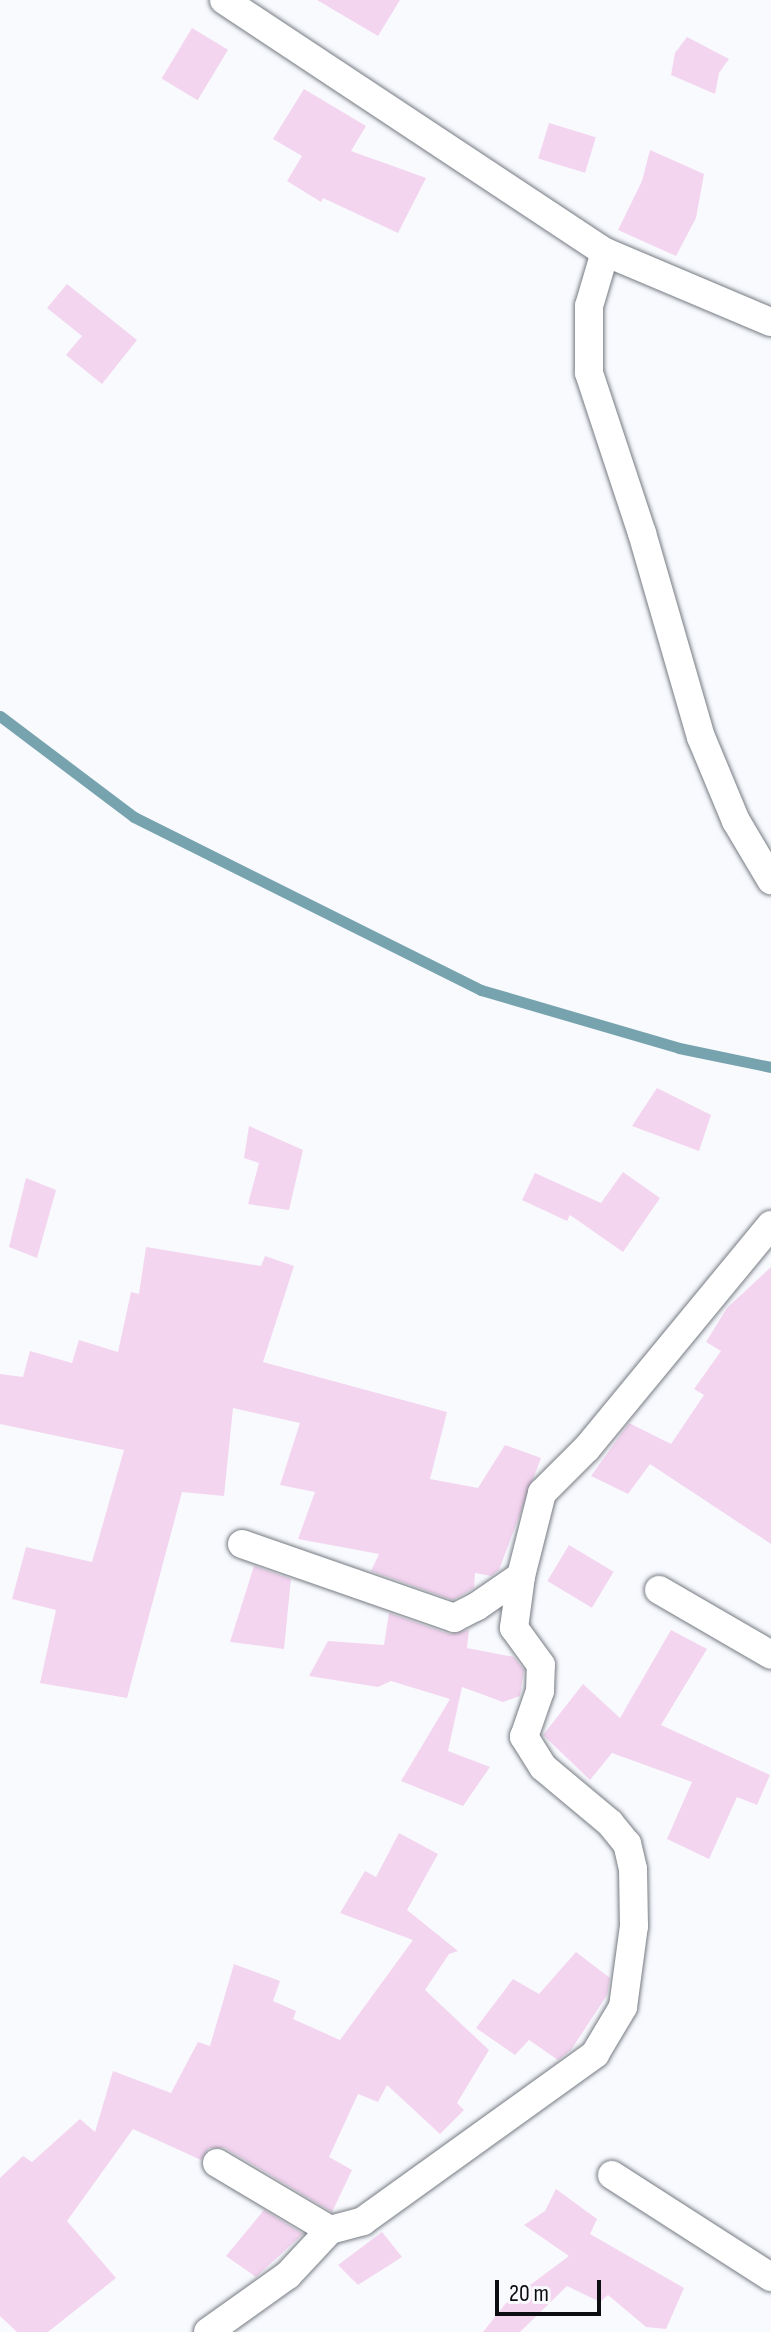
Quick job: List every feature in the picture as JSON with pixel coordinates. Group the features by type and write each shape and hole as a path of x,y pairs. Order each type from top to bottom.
{"street":[{"path":"224,0 605,252 771,322"},
{"path":"605,252 589,306 589,373 642,533 701,737 736,821 771,880"},
{"path":"208,2332 288,2275 330,2230 363,2221 595,2054 623,2007 634,1926 630,1856 610,1823 543,1767 524,1737 540,1691 541,1665 514,1628 521,1576 542,1493 587,1448 771,1225"},
{"path":"242,1544 454,1618 521,1576"},
{"path":"659,1590 771,1655"},
{"path":"217,2163 330,2230"},
{"path":"612,2175 771,2277"}],"building":[{"path":"317,0 400,0 378,36"},
{"path":"192,28 228,50 198,100 162,79"},
{"path":"687,37 729,59 719,73 715,94 671,75 675,53"},
{"path":"304,89 366,126 351,151 426,178 398,233 323,198 321,202 287,181 302,156 273,139"},
{"path":"549,123 596,137 585,173 538,158"},
{"path":"650,150 704,174 696,218 676,256 618,230 642,181"},
{"path":"67,284 137,340 102,384 66,355 82,336 47,308"},
{"path":"657,1088 711,1115 699,1151 632,1126"},
{"path":"249,1126 303,1150 289,1210 248,1204 259,1163 244,1158"},
{"path":"623,1172 660,1198 623,1252 570,1215 567,1221 522,1200 535,1173 601,1203"},
{"path":"26,1178 56,1190 37,1258 9,1247"},
{"path":"146,1247 261,1266 265,1256 294,1266 263,1362 447,1412 430,1479 478,1488 505,1445 541,1458 499,1570 491,1576 475,1573 474,1588 453,1600 371,1571 379,1554 298,1539 315,1492 280,1485 300,1423 233,1408 224,1496 182,1492 127,1698 40,1683 56,1610 12,1599 26,1547 92,1562 124,1450 0,1424 0,1374 23,1377 30,1351 72,1363 79,1340 118,1352 131,1292 139,1294"},
{"path":"771,1267 771,1544 650,1464 628,1494 591,1476 629,1423 671,1444 704,1395 694,1389 721,1351 706,1342 727,1308"},
{"path":"569,1545 614,1572 592,1608 547,1581"},
{"path":"254,1566 291,1579 284,1649 230,1642"},
{"path":"389,1613 449,1634 469,1630 467,1648 514,1657 524,1670 520,1696 503,1702 462,1687 448,1751 490,1767 463,1806 401,1781 450,1699 391,1681 378,1687 309,1676 328,1641 384,1645"},
{"path":"671,1630 707,1649 661,1725 770,1775 757,1805 737,1797 709,1859 667,1839 692,1782 612,1753 590,1780 543,1735 583,1684 620,1718"},
{"path":"399,1833 438,1854 407,1910 458,1951 449,1954 425,1990 489,2050 457,2103 464,2110 440,2134 387,2085 378,2102 358,2094 329,2157 352,2170 332,2212 225,2148 209,2148 201,2160 133,2129 67,2221 116,2278 48,2332 17,2332 0,2316 0,2178 23,2156 32,2162 80,2119 95,2132 113,2071 171,2093 198,2042 210,2046 234,1964 280,1981 273,2001 296,2011 293,2019 340,2040 413,1940 340,1913 365,1871 376,1877"},
{"path":"576,1952 610,1978 607,1995 571,2050 558,2060 529,2040 515,2055 476,2028 513,1979 539,1994"},
{"path":"556,2189 597,2219 590,2234 684,2288 666,2329 646,2327 608,2295 600,2302 567,2286 520,2332 483,2332 506,2303 569,2256 524,2225 545,2211"},
{"path":"264,2210 303,2234 256,2277 226,2256"},
{"path":"382,2232 402,2257 358,2285 338,2265"}],"waterway":[{"path":"0,716 134,817 481,990 679,1048 771,1067"}]}
